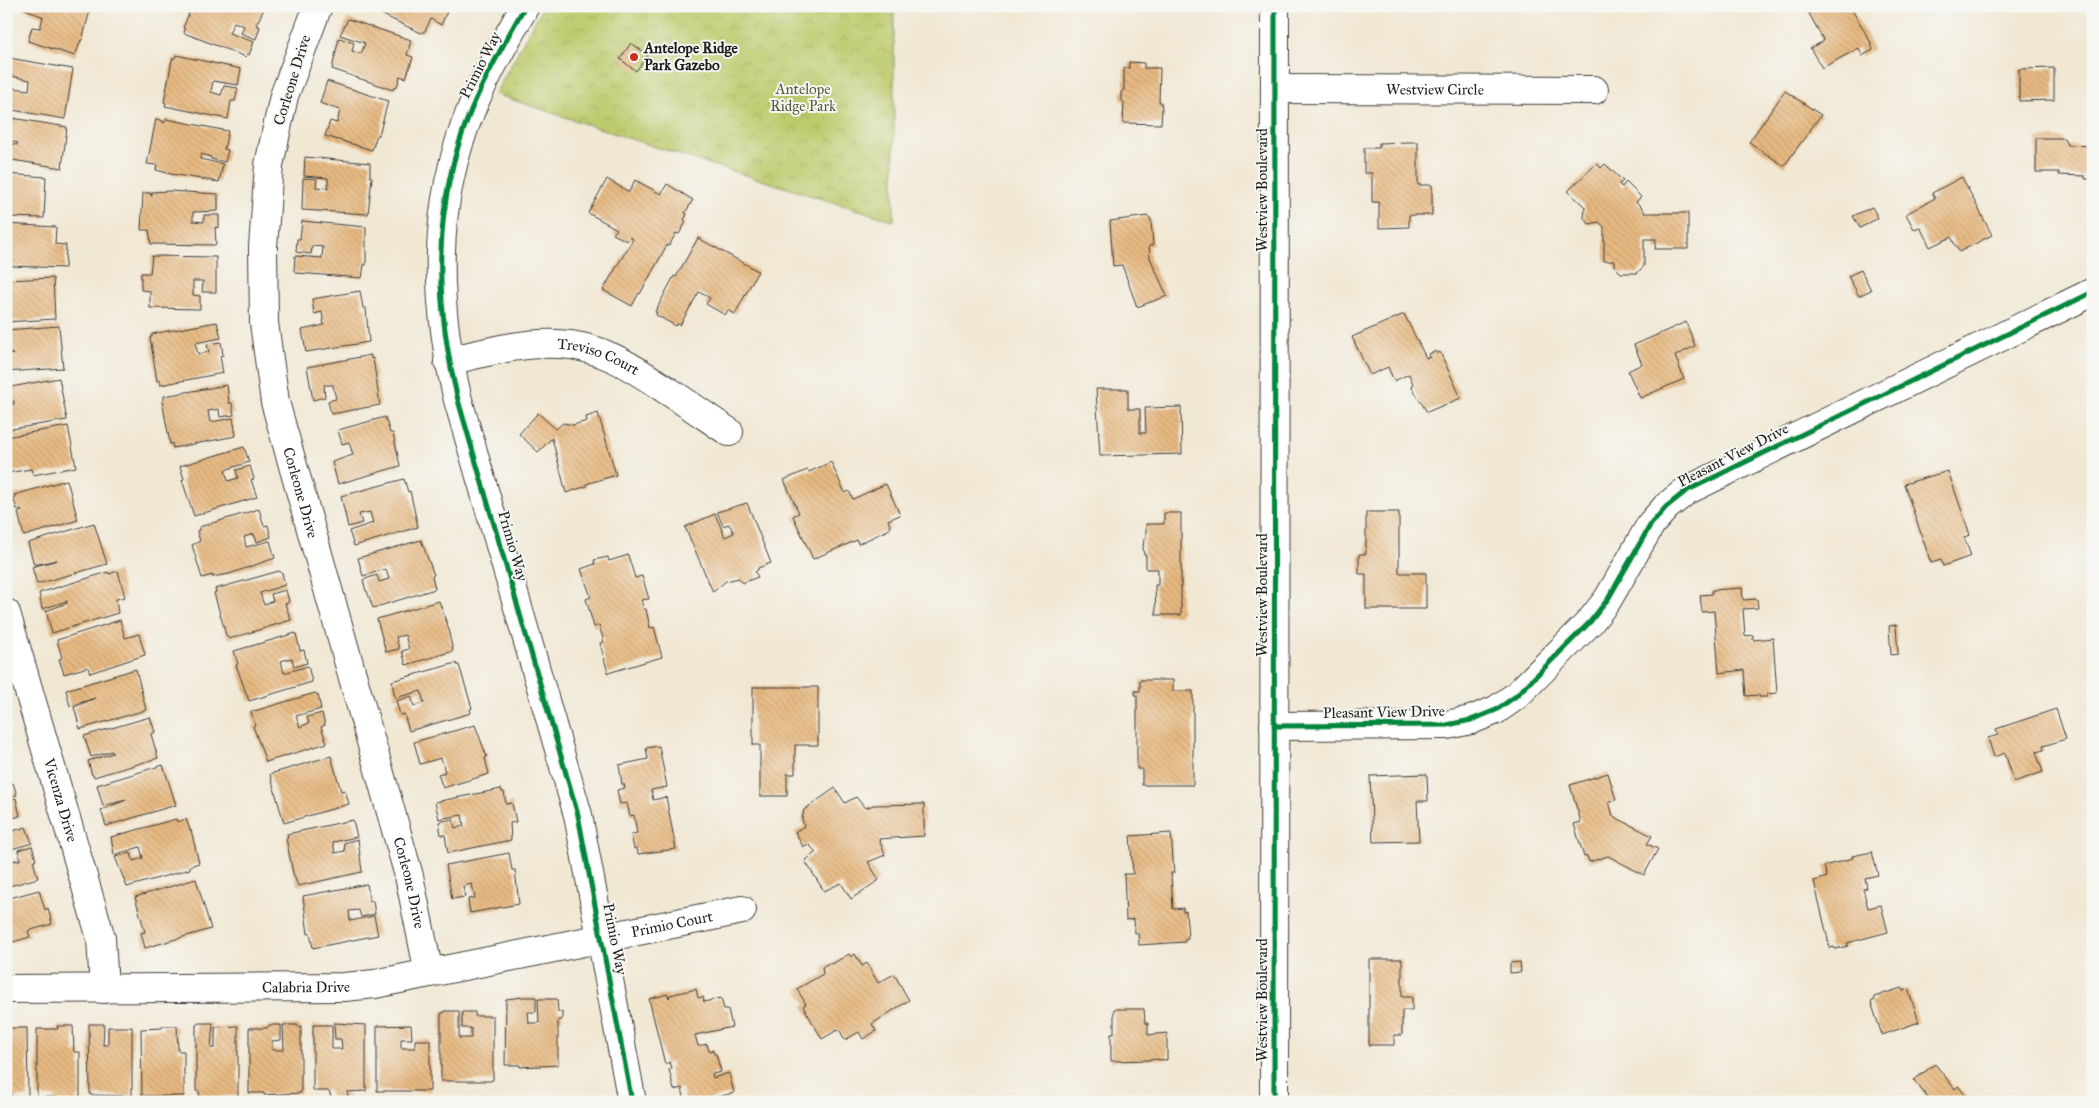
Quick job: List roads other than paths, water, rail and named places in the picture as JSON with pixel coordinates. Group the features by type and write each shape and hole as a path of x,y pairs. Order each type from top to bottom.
{"street":[{"name":"Corleone Drive","path":"318,6 284,96 269,165 263,247 264,323 275,402 409,876 429,973"},
{"name":"Primio Way","path":"525,6 472,110 450,174 440,253 441,309 448,361 458,400 578,815 632,1102"},
{"name":"Westview Boulevard","path":"1274,1102 1275,6"},
{"name":"Westview Circle","path":"1275,89 1594,90"},
{"name":"Pleasant View Drive","path":"1274,726 1447,725 1471,720 1496,710 1516,696 1590,622 1608,599 1651,524 1666,506 1686,491 2093,292"},
{"name":"Treviso Court","path":"448,361 489,351 537,344 569,345 593,350 626,363 729,432"},
{"name":"Vicenza Drive","path":"6,613 101,938 104,989"},
{"name":"Primio Court","path":"602,939 742,910"},
{"name":"Calabria Drive","path":"6,989 344,987 375,984 602,939"}],"place":[{"name":"Antelope Ridge Park Gazebo","path":"634,57"}],"park label":[{"name":"Antelope Ridge Park","path":"803,98"}]}
